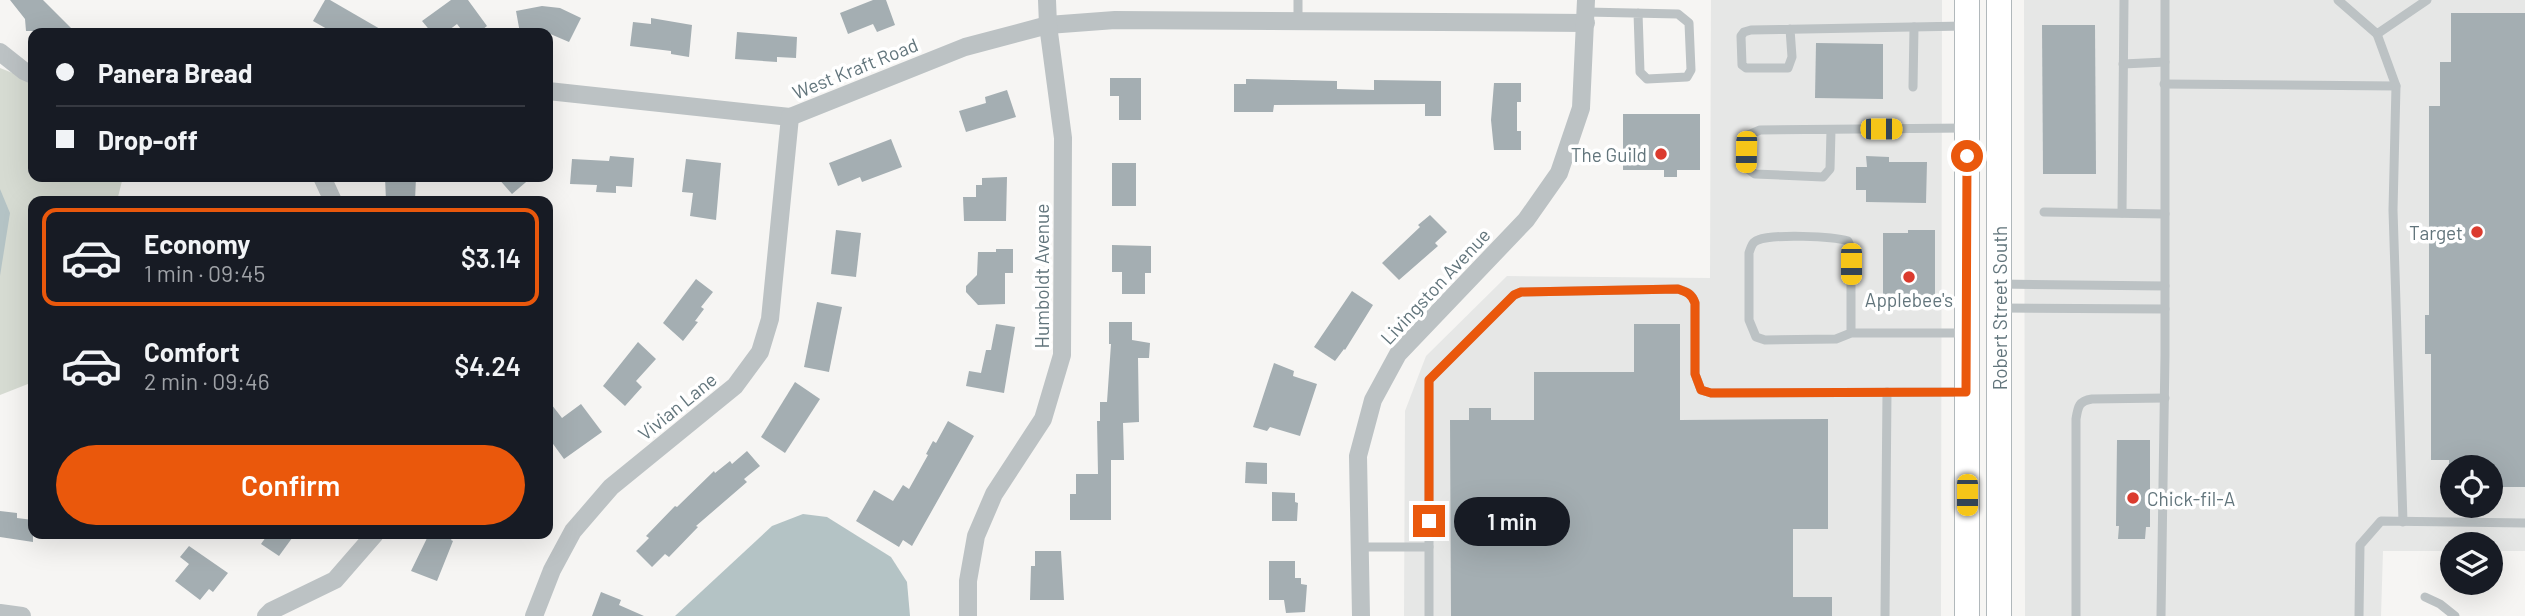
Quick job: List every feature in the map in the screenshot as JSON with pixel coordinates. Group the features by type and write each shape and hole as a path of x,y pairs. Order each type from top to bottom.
{"main road":[{"name":"Robert Street South","path":"1967,0 1967,616"},
{"name":"Robert Street South","path":"1999,0 1999,616"}],"street":[{"name":"Humboldt Avenue","path":"968,616 968,581 976,536 994,494 1043,419 1062,355 1063,138 1047,0"},
{"name":"West Kraft Road","path":"553,92 790,117 965,47 1048,25 1115,20 1297,21 1586,12"},
{"name":"Livingston Avenue","path":"1361,616 1358,456 1373,400 1398,354 1526,220 1559,173 1581,108 1586,12"},
{"path":"0,52 28,73"},
{"name":"Vivian Lane","path":"534,616 552,570 573,531 611,487 735,386 760,352 770,319 790,117"},
{"path":"266,616 271,611 335,580 371,539"},
{"path":"0,612 22,616"}],"lane":[{"path":"1297,21 1298,0"},
{"path":"2122,213 2124,0"},
{"path":"2161,616 2165,398 2165,0"},
{"path":"2338,0 2378,34 2396,86 2393,210 2403,522"},
{"path":"2378,34 2427,0"},
{"path":"1586,12 1638,13 1678,14 1685,18 1689,23 1691,70 1687,77 1647,79 1640,72 1638,13"},
{"path":"1790,29 1791,57 1787,68 1746,68 1742,65 1741,36 1744,32 1790,29 1967,26"},
{"path":"1913,87 1914,27"},
{"path":"2123,64 2165,62"},
{"path":"2164,84 2396,86"},
{"path":"1831,130 1830,169 1823,177 1755,174 1745,167 1746,136 1753,131 1967,128"},
{"path":"2044,212 2165,214"},
{"path":"1851,333 1851,248 1848,241 1837,238 1771,237 1752,244 1749,253 1749,320 1756,337 1765,340 1836,339 1851,333 1966,333"},
{"path":"1999,296 2165,286"},
{"path":"1429,616 1429,380 1514,295 1521,292 1678,289 1687,292 1695,303 1695,374 1701,390 1711,393 1966,392"},
{"path":"1999,296 2165,309"},
{"path":"1885,616 1887,392"},
{"path":"2076,616 2078,404 2092,399 2165,398"},
{"path":"2359,616 2360,545 2381,521 2525,523"},
{"path":"1360,547 1429,547"},
{"path":"2426,597 2455,616"}],"shaded area":[{"path":"1711,0 1942,0 1941,616 1404,616 1405,411 1426,356 1507,276 1710,278"},
{"path":"2024,0 2525,0 2525,551 2503,551 2503,532 2440,532 2440,551 2383,551 2381,616 2025,616"},
{"path":"0,68 28,79 28,182 122,182 118,196 28,196 28,384 0,395"},
{"path":"0,189 10,213 0,276"},
{"path":"803,514 827,517 891,557 907,582 910,616 675,616 772,526"}],"building":[{"path":"10,0 43,0 71,28 28,28 26,31 25,19"},
{"path":"325,0 330,0 378,28 325,28 313,21"},
{"path":"451,0 468,0 487,26 460,28 457,24 452,28 428,28 422,21"},
{"path":"873,0 886,0 895,25 877,32 873,24 848,34 840,13"},
{"path":"542,6 560,8 581,18 569,42 553,35 553,28 519,28 516,11"},
{"name":"Target","path":"2451,13 2525,13 2525,487 2503,487 2503,455 2440,455 2440,460 2431,460 2431,354 2425,354 2425,315 2429,315 2429,106 2440,106 2440,62 2451,62"},
{"path":"651,18 692,25 689,57 671,54 671,51 630,46 633,22 651,24"},
{"path":"2042,25 2095,25 2096,174 2043,174"},
{"path":"737,32 797,37 796,58 777,57 777,62 735,59"},
{"path":"1816,43 1883,44 1883,99 1815,98"},
{"path":"1110,78 1141,78 1141,120 1119,120 1119,96 1110,96"},
{"path":"1246,79 1337,81 1337,89 1374,90 1374,80 1441,81 1441,116 1425,116 1425,104 1274,105 1273,112 1234,112 1234,84 1246,84"},
{"path":"1494,83 1521,83 1521,102 1517,102 1517,131 1521,131 1521,150 1494,150 1491,120"},
{"path":"1007,90 1016,117 966,132 959,111 986,103 985,97"},
{"name":"The Guild","path":"1623,114 1700,114 1700,170 1677,170 1677,177 1664,177 1664,170 1623,170"},
{"path":"891,139 902,167 862,182 860,177 838,186 829,163"},
{"path":"610,156 634,158 632,187 616,186 616,193 596,192 597,185 570,184 572,159 609,161"},
{"path":"1866,156 1889,157 1889,162 1927,162 1926,203 1866,202 1866,190 1856,190 1856,167 1867,167"},
{"path":"686,159 721,163 716,220 690,216 693,193 682,192"},
{"path":"1112,163 1136,163 1136,206 1112,206"},
{"path":"1007,177 1006,221 964,221 963,197 976,197 976,185 982,185 982,178"},
{"path":"385,182 416,182 415,196 386,196"},
{"path":"501,182 526,182 512,194"},
{"path":"1430,215 1447,232 1435,243 1438,246 1399,280 1382,263"},
{"path":"836,230 861,233 856,277 831,274"},
{"name":"Applebee's","path":"1908,230 1935,230 1935,302 1883,302 1883,233 1908,233"},
{"path":"1112,245 1151,246 1151,273 1145,273 1145,294 1122,294 1122,272 1112,272"},
{"path":"996,249 1013,249 1013,273 1005,273 1005,304 978,305 966,292 966,286 977,275 978,252 996,252"},
{"path":"696,279 713,292 701,307 704,309 695,321 698,322 683,341 663,323"},
{"path":"1352,291 1373,305 1335,361 1314,347"},
{"path":"817,302 842,307 829,372 804,367"},
{"path":"1109,322 1132,322 1132,340 1150,343 1149,358 1138,358 1139,422 1123,423 1124,460 1111,460 1111,520 1070,520 1070,494 1076,494 1076,474 1098,474 1097,421 1100,421 1100,402 1107,402 1111,344"},
{"path":"996,324 1015,327 1004,393 966,386 969,371 981,373 986,350 991,350"},
{"path":"1634,324 1680,324 1680,420 1828,419 1828,529 1793,529 1793,597 1832,597 1832,616 1451,616 1450,420 1469,420 1469,408 1491,408 1491,420 1534,420 1534,372 1634,372"},
{"path":"638,342 656,359 636,381 642,387 625,406 603,386"},
{"path":"1274,363 1294,371 1293,376 1317,384 1300,436 1270,427 1267,431 1253,427"},
{"path":"795,382 820,399 785,453 761,437"},
{"path":"581,404 602,432 564,459 553,444 553,406 562,418"},
{"path":"948,421 974,436 912,546 903,540 899,547 856,521 874,490 893,501 903,485 909,489 933,441 936,443"},
{"name":"Chick-fil-A","path":"2117,440 2150,440 2150,527 2146,527 2145,539 2118,539"},
{"path":"747,451 760,466 744,479 747,482 696,526 698,527 669,557 665,554 652,567 636,551 649,538 646,536 714,471 715,473 730,461 732,464"},
{"path":"1246,462 1267,463 1267,484 1245,483"},
{"path":"1272,492 1295,493 1295,502 1298,503 1297,521 1272,521"},
{"path":"0,511 17,513 17,518 28,519 28,539 33,539 33,542 0,537"},
{"path":"264,539 291,539 279,556 261,544"},
{"path":"427,539 452,539 437,581 411,571"},
{"path":"189,546 228,573 213,592 209,589 200,600 175,581 189,564 180,557"},
{"path":"1035,551 1061,551 1064,600 1030,600 1031,566 1035,566"},
{"path":"1269,561 1295,561 1295,578 1301,578 1301,584 1307,585 1305,612 1286,613 1284,600 1269,600"},
{"path":"601,592 621,600 619,605 644,616 592,616"}],"place":[{"name":"The Guild","path":"1661,154"},
{"name":"Target","path":"2477,232"},
{"name":"Applebee's","path":"1909,277"},
{"name":"Chick-fil-A","path":"2133,498"}],"route":[{"path":"1429,521 1429,380 1514,295 1521,292 1678,289 1687,292 1695,303 1695,374 1701,390 1711,393 1966,392 1967,156"}]}
